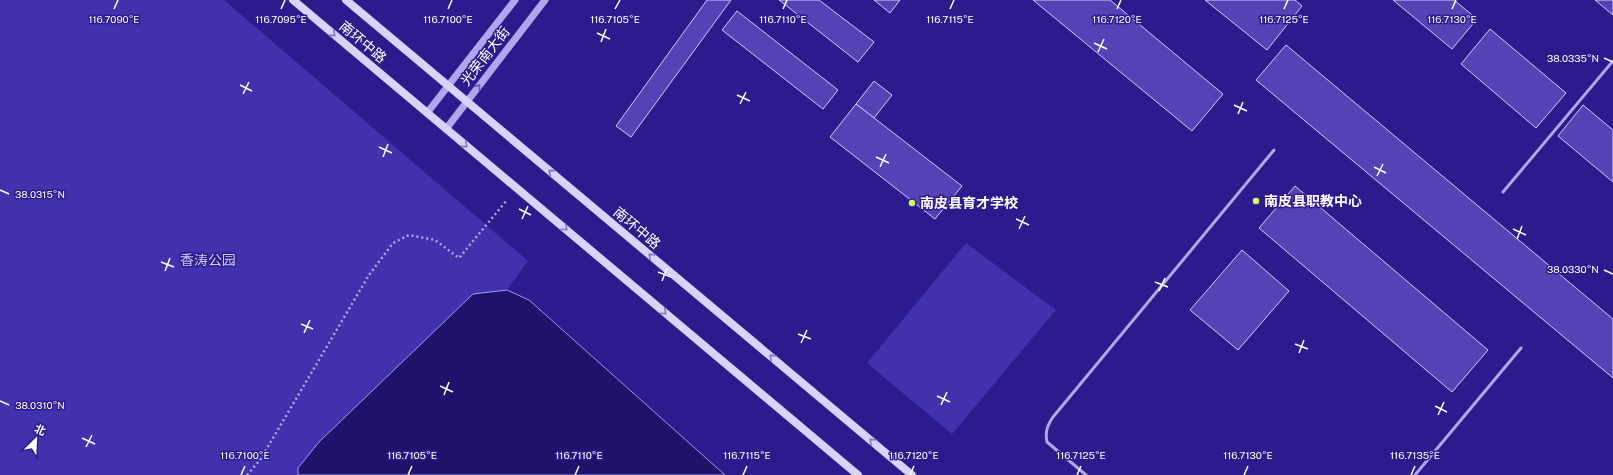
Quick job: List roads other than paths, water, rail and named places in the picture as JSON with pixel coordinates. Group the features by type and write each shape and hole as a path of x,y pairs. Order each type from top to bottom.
{"main road":[{"name":"南环中路","path":"293,0 858,475"},
{"name":"南环中路","path":"346,0 912,475"}],"street":[{"name":"光荣南大街","path":"427,113 515,0"},
{"name":"光荣南大街","path":"446,129 545,0"}],"lane":[{"path":"1503,192 1613,61"},
{"path":"1086,475 1046,442 1045,432 1048,424 1274,150"},
{"path":"1415,475 1521,348"}],"place":[{"name":"南皮县职教中心","path":"1256,201"},
{"name":"南皮县育才学校","path":"912,203"}],"park label":[{"name":"香涛公园","path":"208,260"}]}
